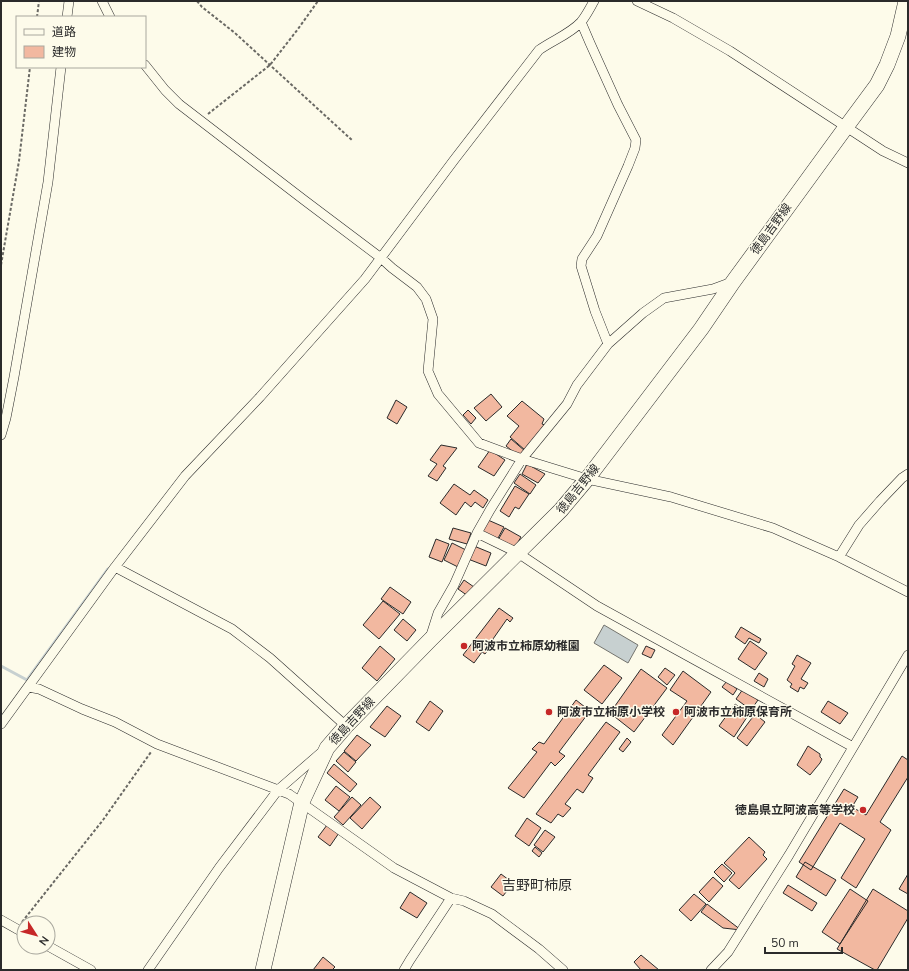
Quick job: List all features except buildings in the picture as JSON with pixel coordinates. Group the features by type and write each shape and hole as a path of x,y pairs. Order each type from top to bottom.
{"main road":[{"name":"徳島吉野線","path":"263,970 302,802 327,748 346,726 430,640 561,510 587,479 701,328 877,85 887,65 898,36 906,1"}],"street":[{"path":"67,16 69,1"},
{"path":"102,1 110,16"},
{"path":"1,724 115,567 185,476 260,397 365,279 539,50 581,22 594,1"},
{"path":"637,1 673,18 730,51 883,151 908,163"},
{"path":"581,22 618,105 636,140 635,148 628,166 597,236 582,259 581,266 594,311 608,344"},
{"path":"146,66 165,90 179,104 381,258 417,288 426,299 433,319 428,371 438,394 479,443 587,479 671,497 773,528 908,592"},
{"path":"1,435 14,377 48,182 61,68"},
{"path":"430,640 438,613 454,585 477,533 522,458 566,404 577,385 608,344 643,313 664,298 713,289 733,282"},
{"path":"839,558 863,520 902,478 908,474"},
{"path":"477,533 518,553 597,606 853,747"},
{"path":"115,567 232,629 270,658 346,726"},
{"path":"711,970 728,952 789,855 908,655"},
{"path":"28,687 39,689 82,709 116,722 157,744 289,794 394,868 451,898 464,901 492,914 539,948 562,970"},
{"path":"148,970 219,868 278,790 327,748"},
{"path":"404,970 451,898"},
{"path":"1,920 16,929"},
{"path":"56,950 91,970"}],"path":[{"path":"37,16 39,1"},
{"path":"198,1 202,7 235,33 352,141"},
{"path":"201,120 270,65 318,1"},
{"path":"1,265 19,161 30,68"},
{"path":"32,915 157,744"}],"shaded area":[{"path":"604,625 638,645 628,663 594,643"}],"waterway":[{"path":"1,666 27,680 108,569"}],"place":[{"name":"阿波市立柿原幼稚園","path":"464,646"},
{"name":"阿波市立柿原小学校","path":"549,712"},
{"name":"阿波市立柿原保育所","path":"676,712"},
{"name":"徳島県立阿波高等学校","path":"863,810"}],"district":[{"name":"吉野町柿原","path":"537,885"}]}
